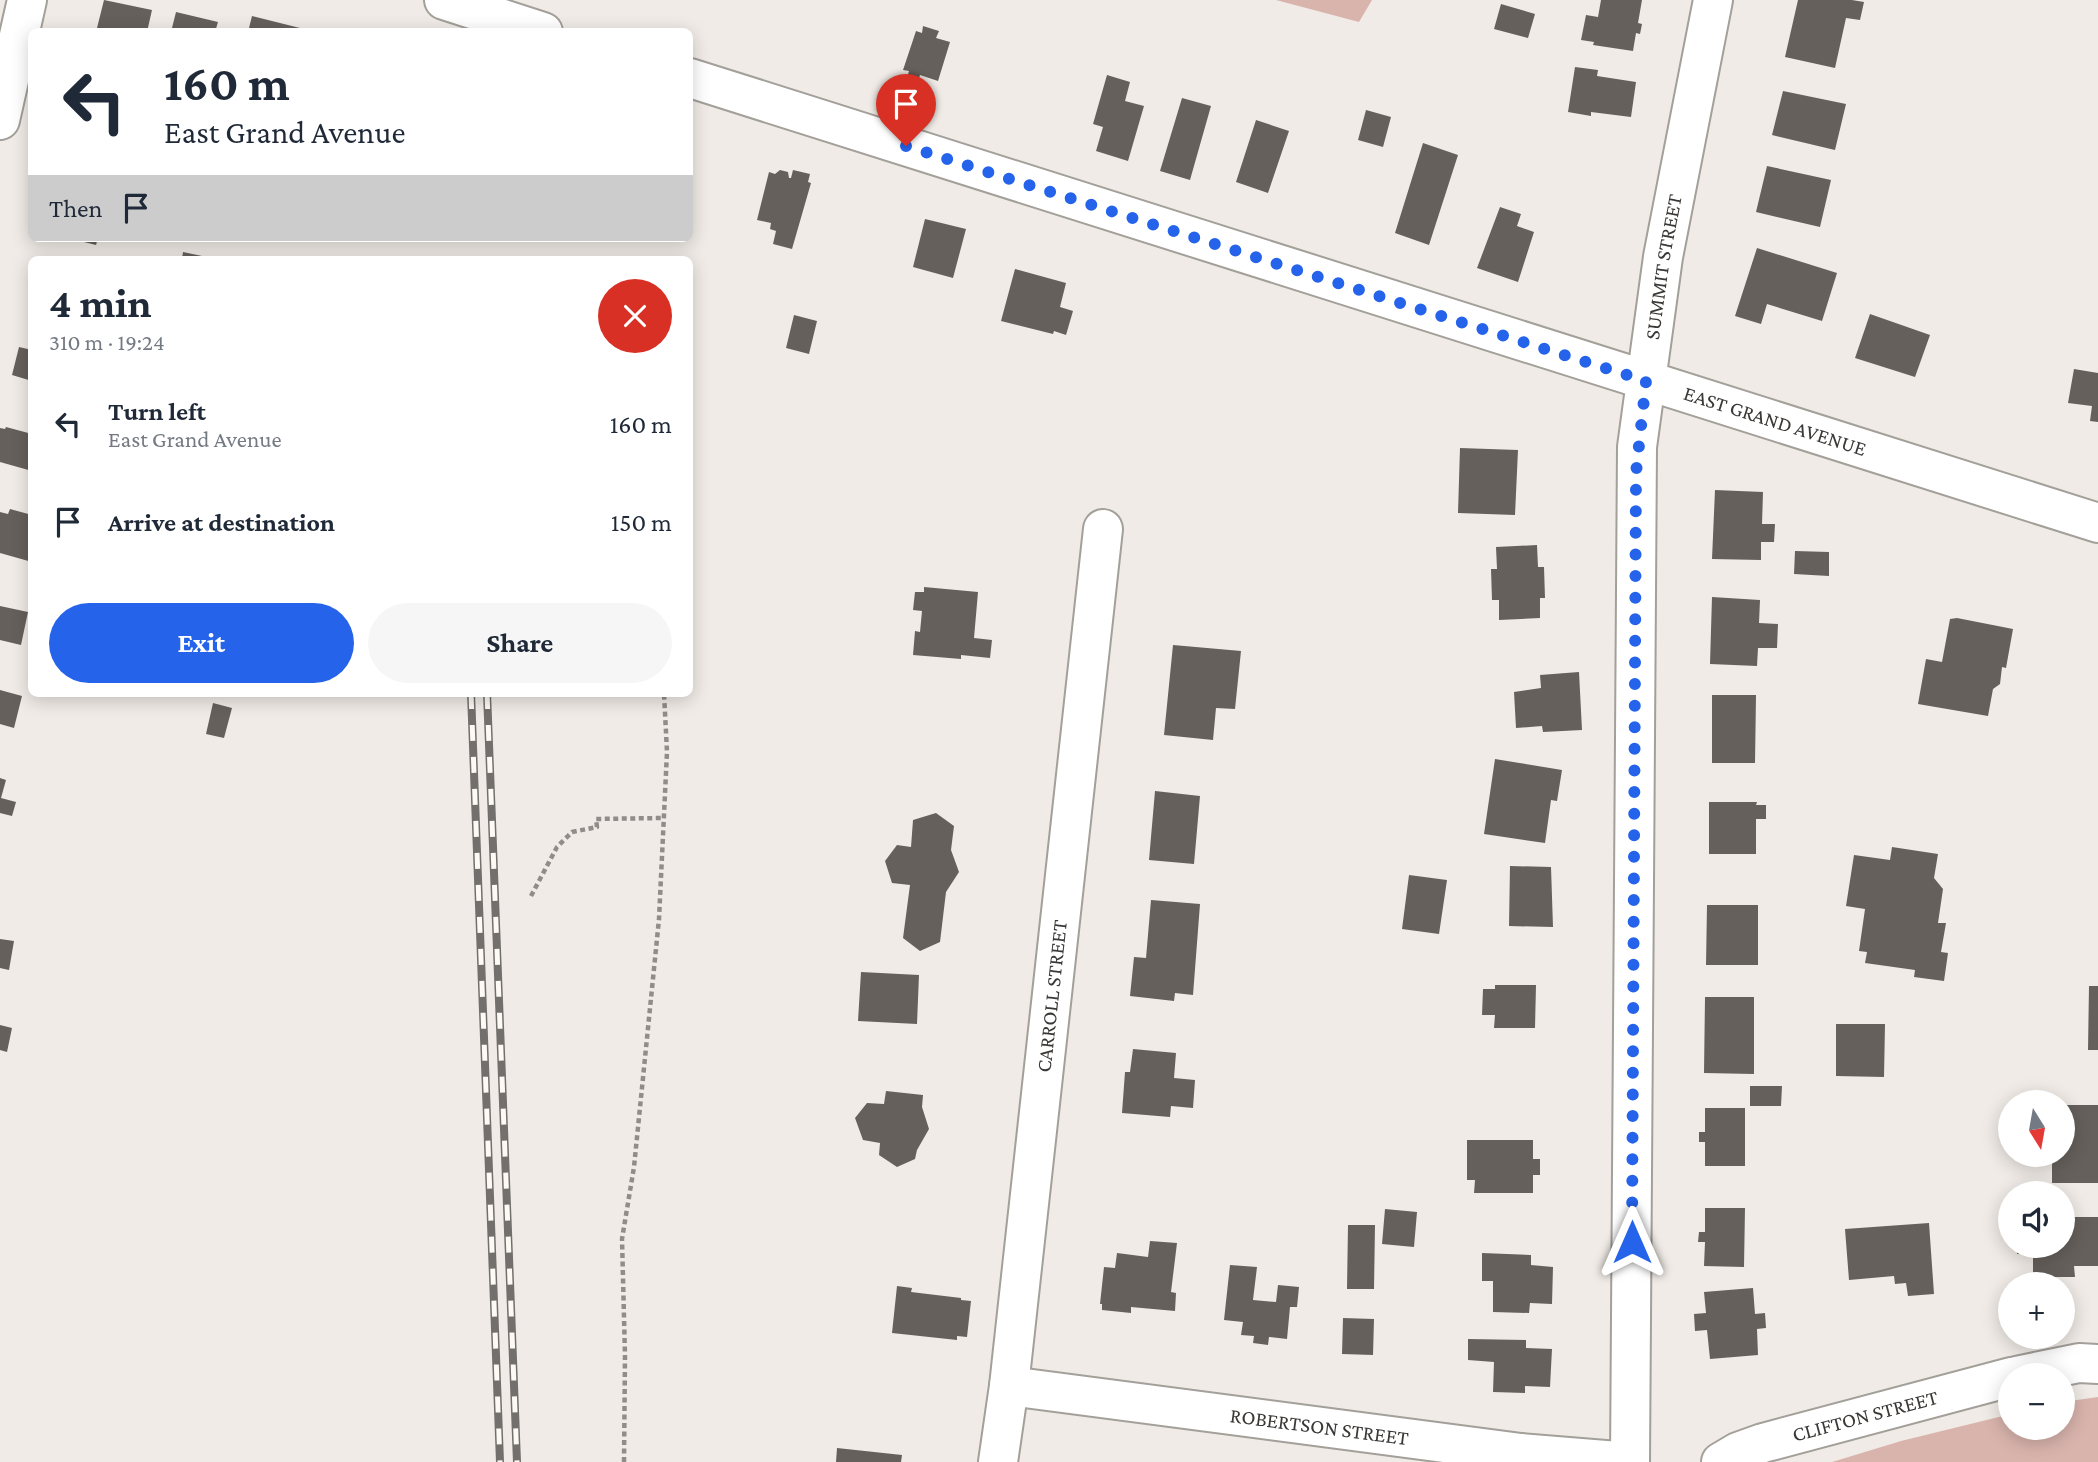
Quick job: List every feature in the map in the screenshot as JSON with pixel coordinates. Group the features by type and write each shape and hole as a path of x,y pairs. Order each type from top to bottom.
{"street":[{"path":"0,120 27,0"},
{"path":"444,0 531,28"},
{"name":"SUMMIT STREET","path":"1630,1462 1636,473 1652,324 1713,0"},
{"name":"EAST GRAND AVENUE","path":"693,79 2098,523"},
{"name":"CARROLL STREET","path":"998,1462 1009,1386 1103,529"},
{"path":"2075,1364 2098,1364"},
{"name":"CLIFTON STREET","path":"1721,1462 1738,1452 1763,1443 1998,1380"},
{"name":"ROBERTSON STREET","path":"1009,1386 1521,1453 1630,1462"}],"path":[{"path":"624,1462 622,1239 634,1167 659,919 667,752 664,697"},
{"path":"531,896 557,846 572,832 597,827 596,819 664,818"}],"shaded area":[{"path":"1276,0 1372,0 1359,22"},
{"path":"2098,1397 2098,1462 1832,1462 1901,1441 1998,1417 1998,1440 2075,1440 2075,1400"}],"building":[{"path":"104,0 152,10 148,28 97,28"},
{"path":"1601,0 1642,0 1638,23 1642,24 1640,34 1636,33 1633,51 1593,45 1594,42 1581,40 1586,15 1598,17"},
{"path":"1798,0 1864,2 1860,20 1846,18 1835,68 1785,57"},
{"path":"1501,4 1535,14 1528,38 1494,29"},
{"path":"176,12 218,22 216,28 172,28"},
{"path":"252,16 300,28 249,28"},
{"path":"923,26 939,31 936,38 950,42 938,81 920,75 917,85 906,81 909,71 903,70 916,31 922,33"},
{"path":"1575,67 1598,70 1597,76 1636,82 1631,117 1591,112 1591,116 1568,112"},
{"path":"1107,75 1130,82 1125,101 1144,106 1128,161 1096,151 1103,127 1093,124"},
{"path":"1783,91 1846,104 1835,150 1772,135"},
{"path":"1182,98 1211,106 1190,180 1160,171"},
{"path":"1366,110 1391,117 1383,147 1358,140"},
{"path":"1256,120 1289,131 1268,193 1236,182"},
{"path":"1423,143 1458,155 1429,245 1395,233"},
{"path":"1767,166 1831,180 1820,227 1756,212"},
{"path":"780,170 788,172 789,178 793,170 810,174 808,182 811,183 792,249 773,244 776,231 770,229 771,223 757,220 769,172 775,174"},
{"path":"1500,207 1521,214 1517,226 1534,232 1518,282 1477,268"},
{"path":"925,219 966,229 953,278 913,267"},
{"path":"1757,248 1837,273 1822,321 1767,304 1761,324 1735,316"},
{"path":"183,252 202,256 182,256"},
{"path":"1015,269 1066,283 1060,307 1073,311 1066,335 1001,321"},
{"path":"1870,314 1930,335 1915,377 1855,358"},
{"path":"794,315 817,321 809,354 786,348"},
{"path":"19,347 28,349 28,380 12,375"},
{"path":"2074,369 2098,373 2098,422 2090,421 2092,406 2068,403"},
{"path":"6,427 28,433 28,470 0,462 0,428"},
{"path":"1460,448 1518,450 1515,515 1458,513"},
{"path":"1715,490 1763,492 1762,524 1775,524 1774,542 1761,542 1761,560 1712,559"},
{"path":"10,509 28,514 28,561 0,553 0,512 8,514"},
{"path":"1537,545 1538,567 1544,567 1545,598 1540,598 1540,618 1499,620 1499,600 1492,600 1491,569 1497,569 1496,547"},
{"path":"1795,551 1829,552 1829,576 1794,574"},
{"path":"924,587 978,592 974,638 992,640 990,658 961,655 961,659 913,655 915,631 920,632 922,611 913,610 915,592 924,592"},
{"path":"1712,597 1760,600 1759,623 1778,624 1777,648 1758,648 1757,666 1710,664"},
{"path":"0,606 28,612 21,645 0,640"},
{"path":"1950,619 2013,629 2006,668 2002,667 2000,684 1993,689 1988,716 1918,704 1926,659 1942,662"},
{"path":"1173,645 1241,651 1235,709 1216,708 1213,740 1164,735"},
{"path":"1579,672 1582,730 1543,732 1542,726 1516,728 1514,692 1541,688 1540,675"},
{"path":"0,690 22,696 14,728 0,724"},
{"path":"1712,695 1756,695 1755,763 1712,763"},
{"path":"213,703 232,708 224,738 206,734"},
{"path":"1495,759 1562,770 1557,801 1551,800 1545,843 1484,834"},
{"path":"0,778 6,780 1,798 16,802 12,816 0,813"},
{"path":"1155,791 1200,796 1194,864 1149,860"},
{"path":"1709,802 1757,802 1756,805 1766,805 1766,819 1756,819 1756,854 1709,854"},
{"path":"936,813 954,826 951,850 959,872 946,892 940,942 920,951 903,938 910,885 892,883 885,861 897,845 911,847 913,820"},
{"path":"1892,847 1938,854 1934,878 1943,889 1938,923 1946,923 1941,952 1948,953 1944,981 1914,977 1915,970 1865,963 1867,952 1859,951 1865,909 1846,906 1854,855 1890,860"},
{"path":"1510,866 1551,867 1553,927 1509,926"},
{"path":"1409,875 1447,880 1439,934 1402,929"},
{"path":"1151,900 1200,904 1193,995 1175,993 1174,1001 1130,996 1134,957 1146,958"},
{"path":"1707,905 1758,905 1758,965 1706,965"},
{"path":"0,939 14,941 9,970 0,968"},
{"path":"861,972 919,975 917,1024 858,1021"},
{"path":"1495,985 1536,985 1535,1028 1494,1028 1495,1015 1482,1015 1483,989 1495,989"},
{"path":"2089,986 2098,986 2098,1050 2088,1050"},
{"path":"1705,997 1754,997 1754,1074 1704,1073"},
{"path":"1836,1024 1885,1024 1884,1077 1836,1076"},
{"path":"0,1025 12,1028 7,1052 0,1050"},
{"path":"1133,1049 1176,1053 1174,1078 1195,1080 1193,1108 1171,1106 1170,1117 1122,1113 1125,1072 1130,1072"},
{"path":"1750,1086 1782,1086 1781,1106 1750,1106"},
{"path":"886,1091 923,1095 922,1107 929,1129 915,1159 897,1167 879,1155 880,1143 863,1140 855,1118 867,1103 884,1104"},
{"path":"2076,1105 2098,1105 2098,1183 2052,1181 2052,1167 2076,1167"},
{"path":"1705,1108 1745,1108 1745,1166 1705,1166 1705,1142 1699,1142 1699,1132 1705,1132"},
{"path":"1467,1140 1533,1140 1533,1159 1540,1159 1540,1175 1533,1175 1533,1193 1474,1193 1475,1180 1467,1180"},
{"path":"1705,1208 1745,1208 1744,1267 1704,1266 1705,1242 1698,1242 1699,1232 1705,1232"},
{"path":"1385,1209 1417,1212 1414,1247 1382,1244"},
{"path":"2075,1217 2098,1217 2098,1266 2074,1266 2075,1272 2033,1272 2033,1258 2075,1258"},
{"path":"1929,1223 1934,1294 1908,1296 1906,1283 1895,1284 1894,1276 1849,1280 1845,1229"},
{"path":"1348,1225 1375,1225 1374,1289 1347,1289"},
{"path":"1150,1241 1177,1243 1171,1292 1176,1293 1175,1311 1131,1307 1131,1313 1102,1310 1100,1304 1104,1267 1115,1268 1117,1253 1148,1257"},
{"path":"1482,1253 1531,1255 1531,1265 1553,1267 1552,1304 1530,1303 1529,1313 1493,1312 1493,1281 1482,1281"},
{"path":"1230,1265 1257,1267 1253,1300 1276,1302 1278,1285 1299,1287 1297,1307 1290,1307 1287,1339 1269,1337 1268,1345 1253,1343 1254,1336 1241,1335 1243,1322 1224,1320"},
{"path":"897,1286 912,1288 911,1292 971,1301 967,1337 957,1336 957,1340 892,1333"},
{"path":"1753,1288 1755,1314 1765,1313 1766,1328 1757,1329 1758,1355 1710,1359 1707,1330 1695,1331 1694,1314 1706,1313 1704,1292"},
{"path":"1343,1318 1374,1319 1373,1355 1342,1354"},
{"path":"1468,1339 1526,1340 1526,1348 1552,1349 1550,1387 1525,1386 1525,1393 1493,1392 1494,1362 1468,1360"},
{"path":"837,1448 902,1455 901,1462 836,1462"}],"railway":[{"path":"471,697 500,1462"},
{"path":"487,697 517,1462"}],"route":[{"path":"906,146 1646,381 1636,473 1632,1242"}]}
